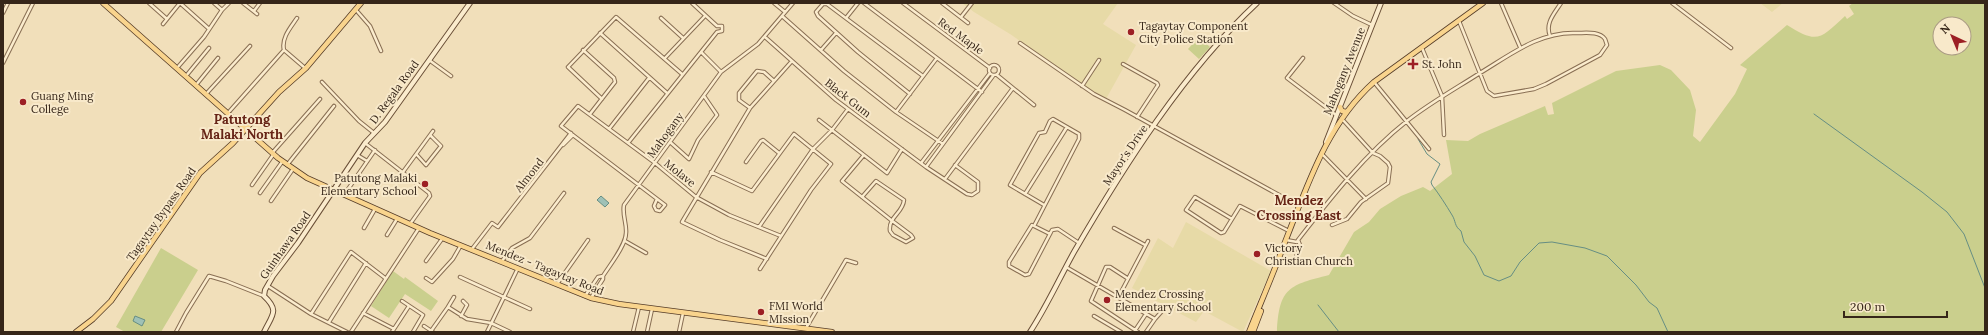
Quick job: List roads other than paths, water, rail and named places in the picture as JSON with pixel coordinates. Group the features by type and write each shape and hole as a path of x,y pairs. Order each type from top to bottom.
{"main road":[{"name":"Mendez - Tagaytay Road","path":"103,3 282,162 343,195 443,238 592,298 639,307 832,332"},
{"name":"Tagaytay Bypass Road","path":"76,332 93,319 111,301 196,178 245,129 282,88 306,68 361,3"},
{"path":"1249,332 1299,207 1339,117 1346,112 1374,82 1483,3"},
{"path":"1340,107 1342,112 1346,112"},
{"path":"1246,332 1262,292 1270,278"},
{"path":"1253,332 1267,296 1270,278"}],"street":[{"path":"3,13 8,3"},
{"path":"3,64 33,3"},
{"path":"148,3 167,19"},
{"path":"163,24 180,3 208,28"},
{"path":"214,3 222,10"},
{"path":"177,68 204,37 208,28 229,3"},
{"path":"243,3 257,14"},
{"path":"254,11 260,3"},
{"name":"D. Regala Road","path":"332,190 365,143 385,122 470,3"},
{"path":"692,3 718,26 722,26 723,29 720,33 717,32"},
{"path":"774,3 785,12"},
{"name":"Mahogany","path":"625,241 626,233 623,210 624,205 721,72 752,50 765,37 793,3"},
{"path":"846,18 858,3"},
{"path":"864,3 982,92"},
{"name":"Red Maple","path":"903,3 990,68"},
{"path":"942,3 968,23"},
{"path":"961,17 972,3"},
{"name":"Mayor's Drive","path":"1030,332 1043,312 1066,267 1117,181 1154,127 1190,76 1257,3"},
{"path":"1334,3 1353,16 1372,25"},
{"name":"Mahogany Avenue","path":"1339,117 1340,107 1381,3"},
{"path":"1501,3 1520,47"},
{"path":"1550,36 1548,29 1549,22 1561,3"},
{"path":"1672,3 1731,48"},
{"path":"910,94 836,33 818,16 816,12 823,4 828,4 923,76"},
{"path":"356,10 370,26 381,51"},
{"path":"665,58 705,16"},
{"path":"782,16 844,71 896,112 943,144"},
{"path":"602,99 568,67 616,17 682,74"},
{"path":"297,18 286,35 283,45 284,50 306,68"},
{"path":"661,18 683,38"},
{"path":"1286,240 1296,242 1347,180 1406,121 1442,96 1479,74 1520,47 1550,36 1567,32 1594,33 1603,37 1607,45 1600,55 1546,84 1499,96 1492,95 1487,90 1479,74 1458,20"},
{"path":"628,143 717,32 718,26"},
{"path":"600,33 667,93"},
{"path":"821,50 836,33"},
{"name":"Black Gum","path":"765,37 848,109 921,163 967,194 972,195 978,191 978,182 955,165"},
{"path":"1020,43 1094,94 1299,207"},
{"path":"206,94 250,46"},
{"path":"1422,46 1442,96 1444,135"},
{"path":"186,76 209,48"},
{"path":"227,113 284,50"},
{"path":"583,50 614,78 615,82 590,114"},
{"path":"701,52 721,72"},
{"path":"196,85 218,58"},
{"path":"896,112 937,58"},
{"path":"1302,58 1287,78 1339,117 1373,153 1380,156 1388,163 1390,178 1387,184 1374,191 1356,207 1347,219 1332,225"},
{"path":"429,60 451,76"},
{"path":"1082,86 1099,60"},
{"path":"767,259 720,240 682,222 750,108 792,61"},
{"path":"1123,64 1157,83 1158,85 1137,117"},
{"path":"921,163 990,73 990,68 993,65 997,66 999,70 997,74 993,76 926,166"},
{"path":"750,108 739,100 739,93 758,71 764,72 774,81"},
{"path":"990,73 993,76"},
{"path":"997,74 1034,105"},
{"path":"608,128 649,78"},
{"path":"322,82 359,121 374,133"},
{"path":"1374,82 1429,149"},
{"path":"944,179 1013,88"},
{"path":"670,142 689,159 698,140 717,115 704,96"},
{"path":"252,186 273,154 320,99"},
{"path":"287,165 334,106"},
{"name":"Molave","path":"572,134 561,126 578,106 655,163 696,197 728,215 781,236"},
{"path":"759,227 813,149 832,130 848,109"},
{"path":"1044,205 1010,185 1039,133 1045,132 1050,121 1053,119 1079,134 1079,139 1034,226 1032,225 1009,262 1009,266 1025,275 1029,274 1052,230 1058,229 1080,243"},
{"path":"819,120 863,156 887,173 902,149"},
{"path":"1025,194 1067,127"},
{"path":"403,172 431,136 433,131"},
{"path":"572,134 638,186 665,205 660,211 656,210 654,206 657,200"},
{"name":"Almond","path":"472,249 492,223 498,227 572,134"},
{"path":"711,172 752,192 794,134 831,164 811,190 760,269"},
{"path":"416,155 426,165 441,146 431,136"},
{"path":"746,162 763,140 779,153"},
{"path":"365,143 429,193 430,196 410,224"},
{"path":"343,195 375,150"},
{"path":"357,154 367,161"},
{"path":"1322,154 1366,199"},
{"path":"862,197 876,181 904,200 904,204 890,220 890,231 893,235 906,242 913,238 911,235 890,220 842,181 863,156"},
{"path":"260,193 282,162"},
{"path":"271,201 293,169"},
{"name":"Guinhawa Road","path":"264,332 274,310 273,305 264,296 268,286 332,190"},
{"path":"502,261 512,248 530,238 564,193"},
{"path":"1232,219 1195,198 1186,210 1221,233 1224,232 1232,219 1238,207 1242,206 1289,231"},
{"path":"364,228 375,209"},
{"path":"387,235 398,218"},
{"path":"1034,226 1050,234"},
{"path":"351,332 419,228"},
{"path":"1114,228 1145,245"},
{"path":"426,261 443,238"},
{"path":"557,284 588,240"},
{"path":"1296,257 1300,245 1298,240"},
{"path":"592,298 604,279 603,276 625,241 646,253"},
{"path":"1119,296 1127,278 1148,241"},
{"path":"426,278 432,282 453,259 461,244"},
{"path":"311,314 351,252 385,278"},
{"path":"806,329 846,260 856,263"},
{"path":"329,322 366,264"},
{"path":"1127,278 1108,266 1106,267 1099,285 1090,301 1138,332"},
{"path":"1066,267 1119,296 1155,319"},
{"path":"487,332 518,268"},
{"path":"176,332 208,276 226,281 264,296"},
{"path":"585,296 598,277 603,276"},
{"path":"460,277 530,309"},
{"path":"268,286 311,314 347,332"},
{"path":"592,287 597,290"},
{"path":"424,326 432,331 454,297"},
{"path":"402,301 423,315 413,332"},
{"path":"461,316 467,305 463,301"},
{"path":"363,313 393,330 409,306"},
{"path":"448,307 467,319 491,323 510,332"},
{"path":"633,332 639,307"},
{"path":"647,332 652,308"},
{"path":"1146,332 1163,310"},
{"path":"679,332 683,312"},
{"path":"1135,331 1146,314"},
{"path":"1094,316 1121,332"}],"water":[{"path":"601,196 609,203 605,207 597,200"},
{"path":"135,316 145,320 142,326 133,321"}],"waterway":[{"path":"1814,114 1922,192 1947,212 1964,234 1985,288"},
{"path":"1418,139 1427,154 1440,164 1431,182 1432,185 1452,215 1457,227 1461,231 1464,242 1475,256 1484,275 1499,281 1511,276 1520,262 1539,243 1552,242 1585,248 1607,256 1636,285 1649,302 1657,308 1668,332"},
{"path":"1318,305 1339,332"}],"place":[{"name":"Tagaytay Component City Police Station","path":"1131,32"},
{"name":"St. John","path":"1413,64"},
{"name":"Guang Ming College","path":"23,102"},
{"name":"Patutong Malaki Elementary School","path":"425,184"},
{"name":"Victory Christian Church","path":"1257,254"},
{"name":"Mendez Crossing Elementary School","path":"1107,300"},
{"name":"FMI World MIssion","path":"761,312"}],"district":[{"name":"Patutong Malaki North","path":"242,126"},
{"name":"Mendez Crossing East","path":"1299,208"}]}
